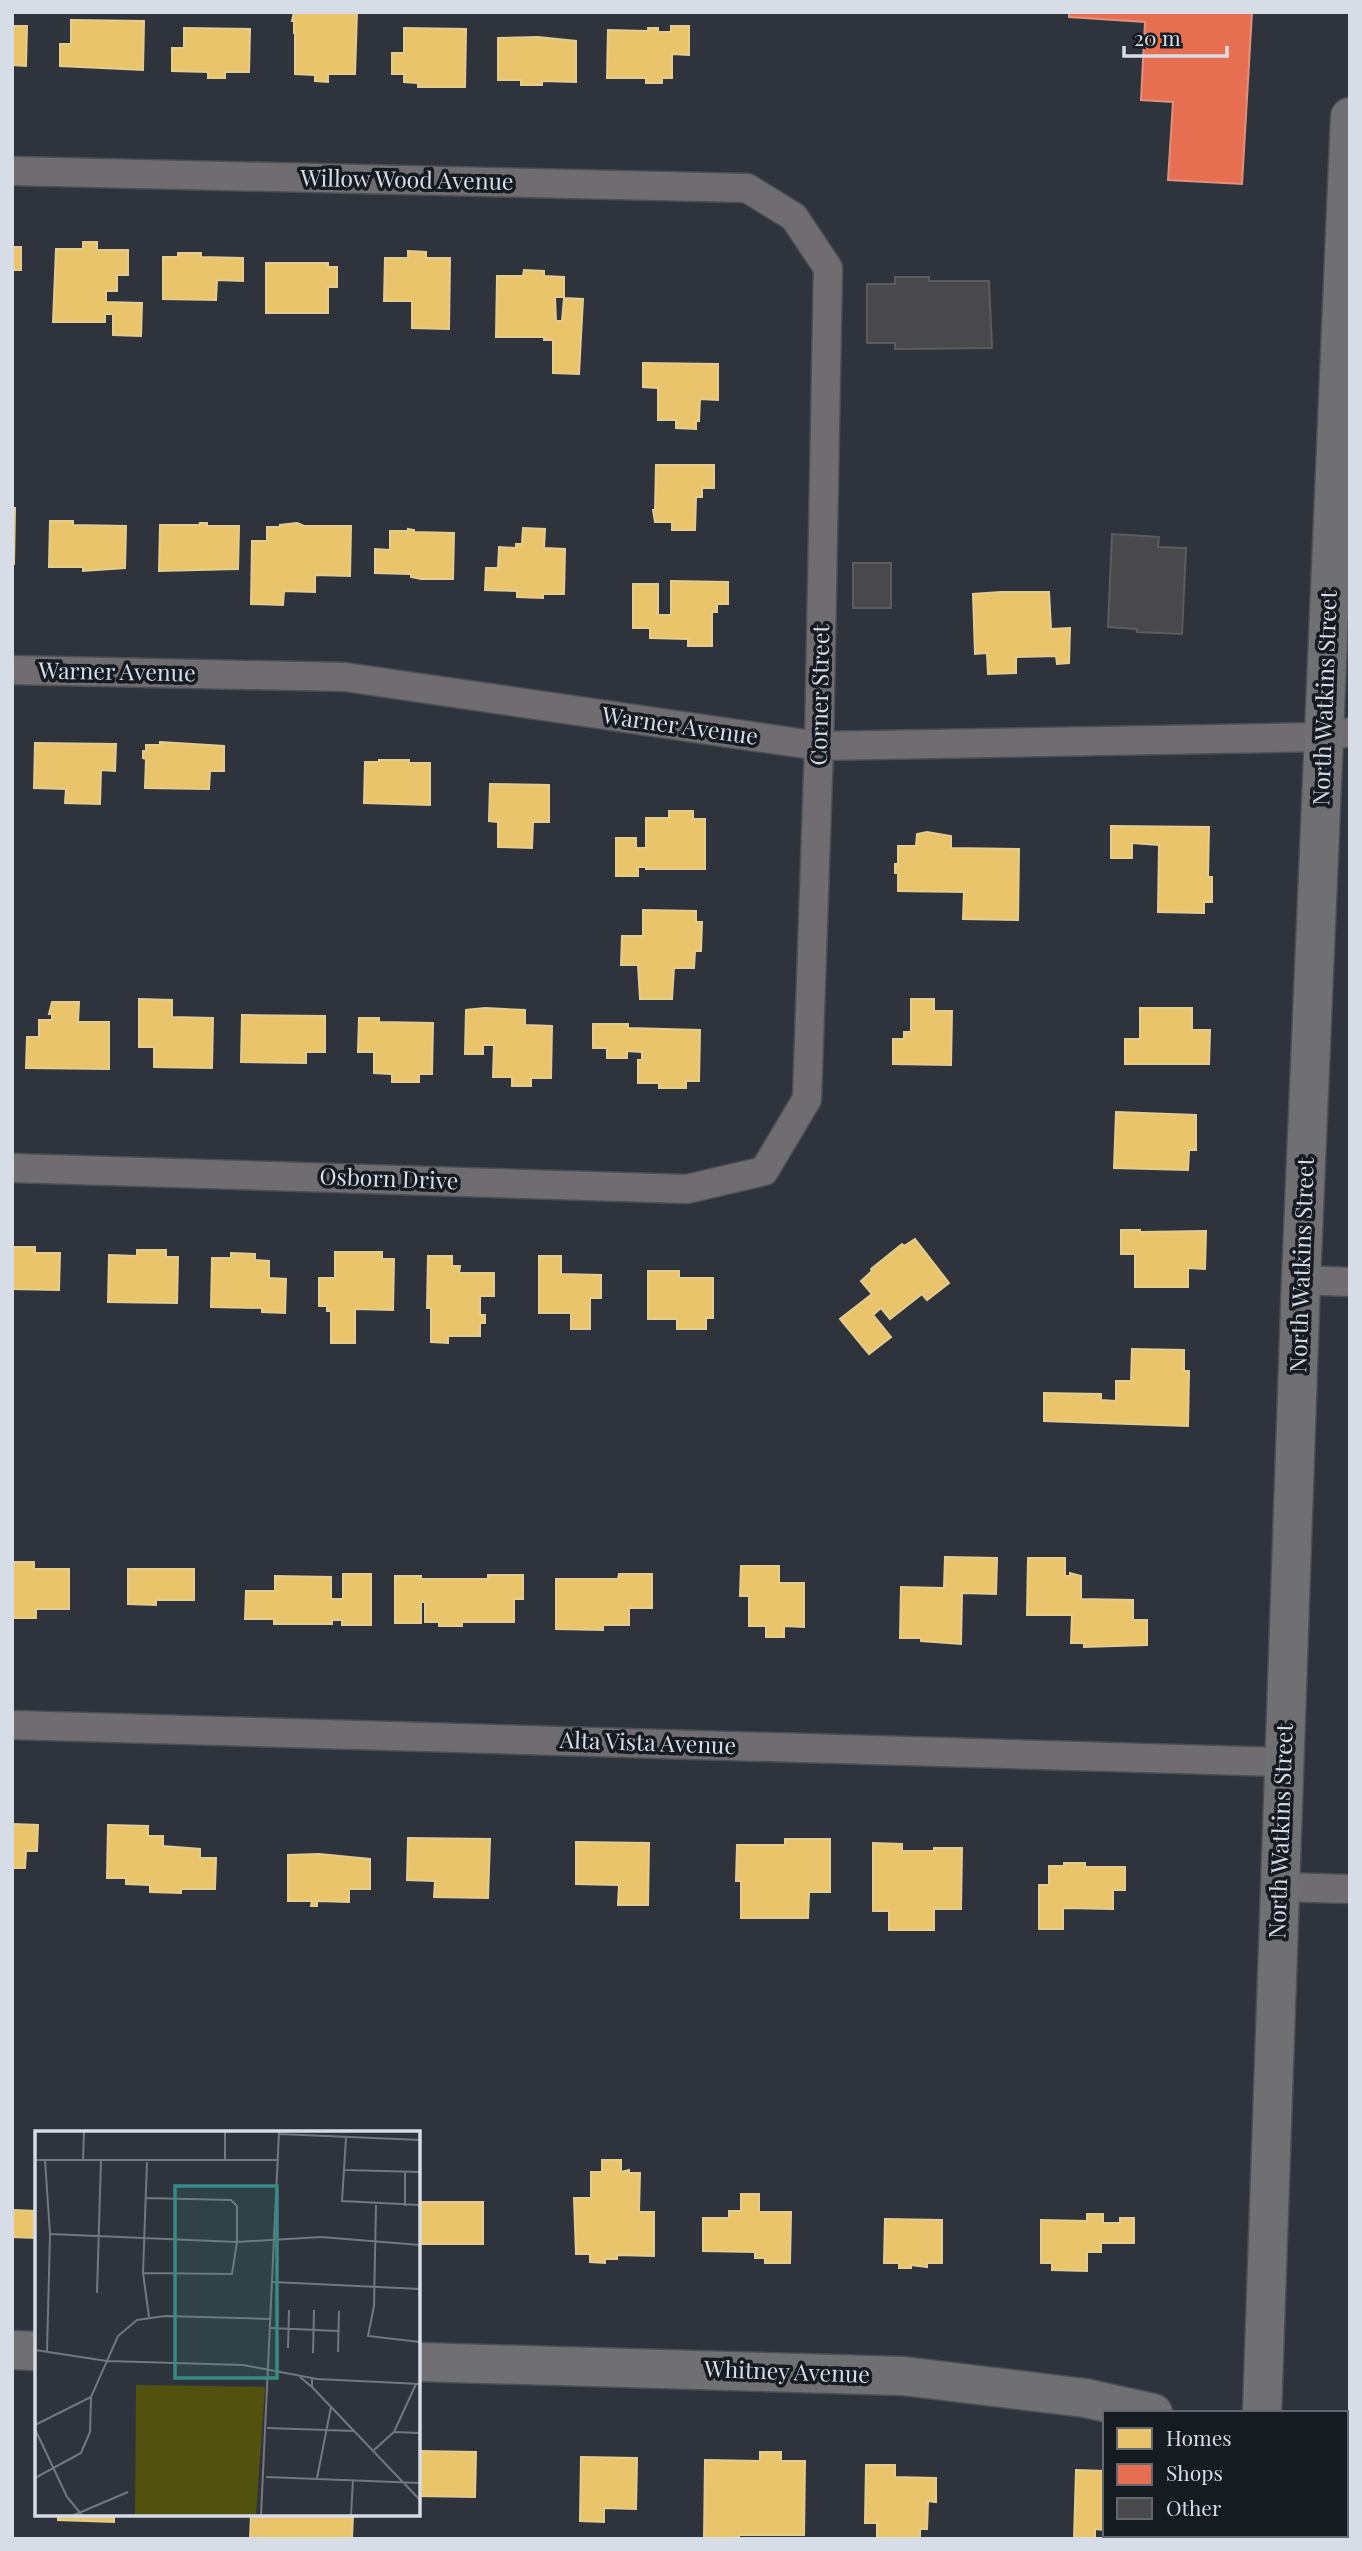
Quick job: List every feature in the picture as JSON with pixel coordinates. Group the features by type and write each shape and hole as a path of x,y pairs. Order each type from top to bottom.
{"main road":[{"name":"North Watkins Street","path":"1262,2411 1301,1280 1336,734 1350,117"},
{"path":"12,2350 35,2351"},
{"name":"Whitney Avenue","path":"420,2362 903,2376 1085,2398 1144,2411"}],"street":[{"name":"Willow Wood Avenue","path":"12,171 747,188 794,217"},
{"name":"Corner Street","path":"764,1171 807,1099 819,746 828,268 794,217"},
{"name":"Warner Avenue","path":"12,670 345,677 819,746 1336,734"},
{"name":"Osborn Drive","path":"12,1168 687,1189 764,1171"},
{"path":"1301,1280 1350,1282"},
{"name":"Alta Vista Avenue","path":"12,1725 1283,1762"},
{"path":"1279,1886 1350,1889"}],"building: Homes":[{"path":"294,12 357,12 355,74 328,74 328,82 315,81 315,75 295,74 295,33 292,21"},
{"path":"71,20 144,21 143,70 60,66 60,44 71,44"},
{"path":"12,26 27,26 26,66 12,65"},
{"path":"671,26 689,26 689,55 672,54 672,78 662,78 662,83 646,83 646,78 607,78 608,30 648,31 648,28 658,28 658,32 671,32"},
{"path":"184,28 250,29 249,72 225,72 225,78 208,78 208,72 172,71 172,48 184,48"},
{"path":"404,28 466,29 465,87 418,87 418,83 404,82 404,74 392,74 392,53 404,53"},
{"path":"538,37 576,41 576,82 542,81 542,85 521,85 521,80 498,80 498,38"},
{"path":"83,242 97,242 97,250 128,250 128,275 117,275 117,291 106,291 106,302 142,303 141,336 113,335 113,314 105,314 105,322 53,322 56,249 83,249"},
{"path":"12,247 21,247 21,270 12,270"},
{"path":"408,251 426,252 426,258 450,258 449,329 412,328 412,301 384,301 385,258 408,258"},
{"path":"178,253 201,253 201,257 243,258 243,281 217,280 216,300 163,299 163,257 178,257"},
{"path":"266,263 328,263 328,267 337,267 337,287 328,287 328,313 266,313"},
{"path":"524,270 544,271 544,276 564,277 564,297 555,297 556,321 562,321 564,298 583,299 579,374 553,373 553,340 544,340 544,337 496,337 497,276 523,276"},
{"path":"643,363 718,364 718,400 700,399 696,429 676,428 676,420 658,420 658,388 643,387"},
{"path":"656,465 714,465 714,488 702,488 702,497 696,497 695,530 672,530 672,522 655,522 653,510"},
{"path":"12,508 15,508 14,564 12,564"},
{"path":"50,521 73,521 73,525 126,526 125,568 83,571 83,567 49,567"},
{"path":"207,523 207,526 239,526 238,569 159,571 160,525"},
{"path":"297,523 304,526 351,526 350,576 315,575 315,592 284,591 283,605 251,604 252,541 267,541 267,527"},
{"path":"523,528 545,529 544,548 565,549 564,594 543,594 543,598 517,597 517,591 485,590 486,568 498,568 499,547 516,548 516,544 522,544"},
{"path":"408,529 414,532 454,533 453,579 421,579 411,577 411,574 375,573 375,549 390,550 390,531"},
{"path":"671,581 728,582 728,604 717,604 717,612 712,612 712,646 688,646 688,639 650,638 650,628 633,628 633,584 658,584 658,615 671,615"},
{"path":"1049,592 1051,629 1070,628 1069,663 1057,664 1056,656 1016,657 1016,673 988,674 987,653 975,654 973,594"},
{"path":"160,742 224,746 224,771 210,771 209,789 145,788 146,759 143,758 143,751 146,751 146,745 160,745"},
{"path":"35,743 116,744 115,771 101,770 100,804 65,803 66,789 34,788"},
{"path":"379,760 430,763 430,805 364,803 365,762"},
{"path":"490,784 549,785 549,822 533,822 532,848 498,847 498,822 489,821"},
{"path":"669,811 693,811 693,819 705,819 705,869 638,867 638,876 616,876 616,838 636,838 636,848 646,848 646,818 669,818"},
{"path":"1111,826 1209,827 1208,877 1212,877 1212,902 1204,902 1204,913 1158,912 1159,845 1132,843 1132,858 1111,858"},
{"path":"927,832 951,836 951,848 1019,849 1018,920 963,919 964,892 898,891 895,864 898,864 898,846 916,846 917,834"},
{"path":"643,910 696,911 696,922 702,922 701,951 695,951 694,968 674,968 672,999 640,999 638,965 621,965 622,936 643,936"},
{"path":"139,999 172,1000 172,1017 213,1018 212,1068 154,1067 154,1047 139,1047"},
{"path":"911,999 934,999 934,1011 952,1011 951,1065 893,1064 893,1039 904,1039 904,1032 911,1032"},
{"path":"52,1002 79,1002 78,1022 109,1022 109,1069 26,1068 27,1037 39,1037 39,1020 52,1020 52,1014 49,1014"},
{"path":"1140,1008 1192,1008 1192,1030 1210,1030 1209,1064 1125,1064 1125,1039 1140,1039"},
{"path":"466,1010 525,1010 525,1025 552,1026 551,1078 531,1078 531,1086 512,1086 512,1077 493,1077 494,1045 483,1045 483,1054 465,1054"},
{"path":"242,1015 325,1016 325,1052 306,1052 306,1063 241,1062"},
{"path":"359,1018 379,1018 379,1022 433,1023 432,1074 419,1074 419,1082 392,1082 392,1074 374,1073 374,1052 358,1052"},
{"path":"593,1024 700,1030 699,1081 686,1081 686,1088 659,1088 659,1083 638,1083 638,1060 642,1060 642,1052 627,1051 627,1058 607,1058 607,1048 593,1048"},
{"path":"1116,1112 1196,1115 1196,1150 1189,1150 1188,1170 1114,1168"},
{"path":"1121,1230 1206,1231 1205,1269 1188,1268 1188,1287 1135,1287 1135,1254 1121,1254"},
{"path":"915,1239 949,1283 927,1300 922,1294 890,1319 881,1308 873,1315 891,1337 869,1354 840,1319 872,1294 861,1281 871,1269 902,1244 904,1246"},
{"path":"12,1247 35,1247 35,1253 60,1253 59,1290 12,1289"},
{"path":"137,1250 166,1250 166,1257 178,1257 177,1303 108,1302 109,1255 137,1256"},
{"path":"335,1252 382,1252 382,1259 394,1259 393,1310 355,1309 355,1343 331,1343 331,1311 327,1311 327,1306 319,1306 319,1278 335,1278"},
{"path":"231,1253 255,1254 255,1260 269,1261 269,1278 286,1279 285,1313 262,1312 262,1308 211,1307 212,1258 231,1258"},
{"path":"428,1256 452,1256 452,1266 460,1266 459,1273 494,1273 494,1296 480,1296 480,1315 485,1315 485,1323 480,1323 480,1336 448,1336 448,1343 431,1342 431,1308 427,1308"},
{"path":"539,1256 561,1256 561,1274 601,1275 601,1298 590,1298 590,1329 571,1329 571,1313 539,1313"},
{"path":"648,1271 679,1271 679,1278 713,1278 713,1318 706,1318 706,1329 677,1329 677,1319 648,1319"},
{"path":"1132,1349 1184,1350 1184,1371 1189,1371 1188,1426 1044,1421 1044,1393 1101,1394 1101,1400 1116,1401 1116,1381 1131,1381"},
{"path":"945,1557 997,1558 996,1594 962,1593 961,1644 900,1638 901,1587 944,1588"},
{"path":"1028,1558 1065,1558 1065,1576 1070,1576 1070,1573 1081,1576 1081,1599 1133,1600 1133,1620 1147,1620 1147,1645 1084,1647 1084,1643 1071,1643 1072,1615 1027,1615"},
{"path":"13,1562 34,1562 34,1569 69,1569 69,1609 36,1609 36,1618 12,1618"},
{"path":"741,1566 779,1566 779,1583 804,1583 804,1627 784,1626 784,1637 766,1637 766,1626 749,1626 749,1596 740,1596"},
{"path":"128,1569 194,1569 194,1600 156,1600 156,1605 128,1604"},
{"path":"343,1574 371,1574 371,1625 342,1625 342,1620 332,1620 332,1624 274,1624 274,1619 245,1619 246,1591 275,1591 275,1576 331,1577 331,1599 343,1599"},
{"path":"619,1574 652,1574 652,1608 629,1608 629,1625 603,1625 603,1630 556,1629 556,1579 618,1579"},
{"path":"488,1575 523,1575 523,1599 514,1599 514,1622 462,1622 462,1626 439,1626 439,1622 425,1622 425,1602 421,1602 421,1623 395,1623 395,1576 421,1576 421,1579 488,1579"},
{"path":"12,1824 38,1825 37,1851 26,1851 25,1868 12,1868"},
{"path":"108,1825 148,1826 148,1836 163,1836 163,1846 200,1849 200,1858 216,1858 215,1889 181,1889 181,1893 150,1892 150,1885 126,1884 126,1878 107,1878"},
{"path":"408,1838 490,1839 488,1898 434,1897 435,1881 407,1880"},
{"path":"785,1839 830,1839 830,1892 809,1892 808,1918 741,1918 741,1881 736,1881 737,1845 785,1845"},
{"path":"576,1842 649,1843 648,1905 618,1905 619,1885 576,1884"},
{"path":"873,1843 902,1844 902,1851 962,1848 961,1909 934,1909 934,1930 889,1930 889,1911 873,1911"},
{"path":"319,1854 370,1859 370,1889 349,1889 349,1902 317,1901 317,1906 311,1906 312,1901 288,1901 288,1855"},
{"path":"1064,1863 1085,1863 1085,1867 1125,1867 1125,1890 1113,1890 1113,1909 1063,1908 1063,1929 1039,1929 1039,1885 1049,1885 1049,1866 1064,1866"},
{"path":"602,2160 621,2160 621,2172 629,2170 629,2173 640,2173 639,2212 654,2212 654,2256 617,2255 617,2259 605,2259 605,2263 590,2262 590,2254 576,2254 574,2198 591,2198 591,2172 602,2172"},
{"path":"741,2194 759,2194 759,2212 791,2212 790,2263 765,2263 765,2258 755,2258 755,2252 703,2251 703,2218 729,2218 729,2211 741,2211"},
{"path":"420,2202 483,2202 483,2244 420,2244"},
{"path":"12,2210 35,2211 35,2238 12,2237"},
{"path":"1087,2214 1103,2214 1103,2223 1120,2223 1120,2218 1134,2218 1134,2243 1101,2243 1101,2252 1087,2252 1087,2271 1052,2270 1052,2263 1041,2263 1041,2220 1087,2221"},
{"path":"885,2219 942,2220 942,2263 927,2263 927,2267 911,2265 911,2268 899,2268 899,2263 884,2263"},
{"path":"420,2451 476,2452 475,2497 420,2496"},
{"path":"760,2452 781,2452 781,2461 805,2461 804,2535 739,2535 739,2539 704,2539 705,2460 760,2461"},
{"path":"581,2457 637,2458 636,2509 604,2508 604,2522 580,2521"},
{"path":"866,2465 895,2465 895,2477 936,2478 936,2502 928,2501 927,2529 920,2529 920,2539 877,2539 877,2523 865,2523"},
{"path":"1076,2470 1103,2471 1103,2530 1095,2529 1095,2539 1074,2539"},
{"path":"58,2516 114,2516 114,2522 58,2520"},
{"path":"251,2516 353,2516 352,2539 250,2539"}],"building: Shops":[{"path":"1069,12 1252,12 1242,184 1168,180 1173,102 1141,100 1145,22 1069,17"}],"building: Other":[{"path":"895,277 929,277 929,281 989,281 992,348 895,349 895,343 867,343 867,284 895,284"},
{"path":"1112,534 1159,537 1158,547 1186,548 1182,634 1137,632 1137,629 1108,627"},
{"path":"853,563 891,563 891,608 853,608"}]}
